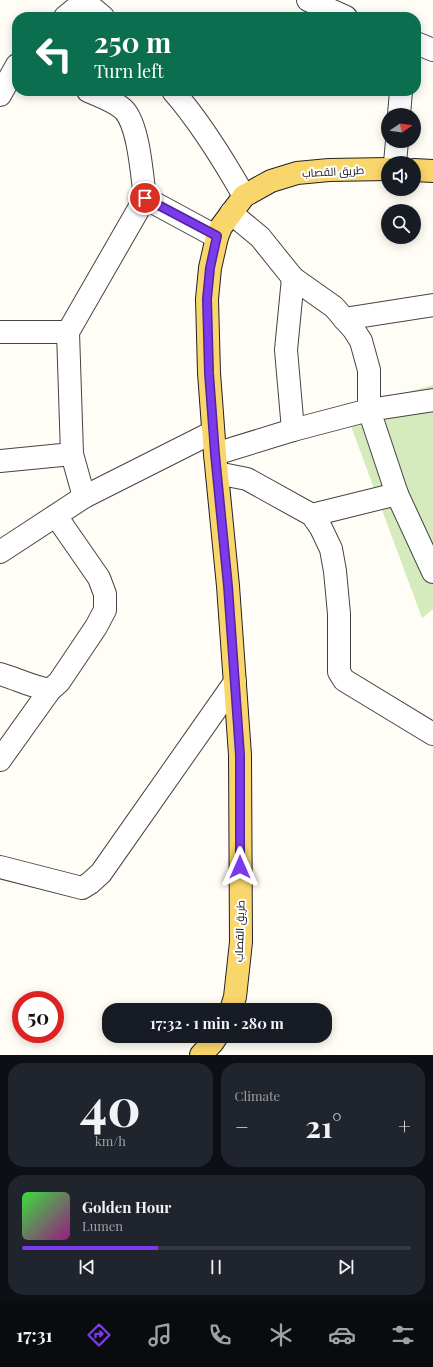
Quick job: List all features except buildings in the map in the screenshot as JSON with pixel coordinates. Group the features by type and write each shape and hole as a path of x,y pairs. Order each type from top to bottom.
{"main road":[{"name":"طريق القصاب","path":"234,1003 236,997 240,942 240,755 228,586 213,432 209,373 207,299 210,268 217,236 221,227 244,196 271,181 297,173 329,170 381,169"},
{"path":"421,170 433,171"},
{"path":"201,1055 212,1043"}],"street":[{"path":"308,0 335,12"},
{"path":"71,12 84,1 96,12"},
{"path":"421,45 433,50"},
{"path":"84,497 72,454 68,332 145,198 140,156 133,126 124,110 97,96"},
{"path":"178,96 214,145 244,196"},
{"path":"400,108 401,96"},
{"path":"145,198 217,236"},
{"path":"231,213 260,237 293,278 334,307 354,330 361,341 369,370 369,410 397,494 433,572"},
{"path":"293,278 286,350 293,430"},
{"path":"344,319 433,305"},
{"path":"0,332 68,332"},
{"path":"216,463 293,430 369,410 433,400"},
{"path":"0,552 84,497 213,432"},
{"path":"0,461 72,454"},
{"path":"216,463 312,515 321,528 331,549 335,571 339,614 339,672 344,680 433,734"},
{"path":"312,515 397,494"},
{"path":"0,760 50,690 60,682 96,627 105,610 105,594 99,578 56,516"},
{"path":"0,674 16,678 36,688 50,690"},
{"path":"0,867 82,888 90,884 101,873 235,682"}],"green space":[{"path":"433,385 433,609 422,618 345,410"}],"route":[{"path":"145,198 217,236 210,268 207,299 209,373 215,454 228,586 240,755 240,867"}]}
